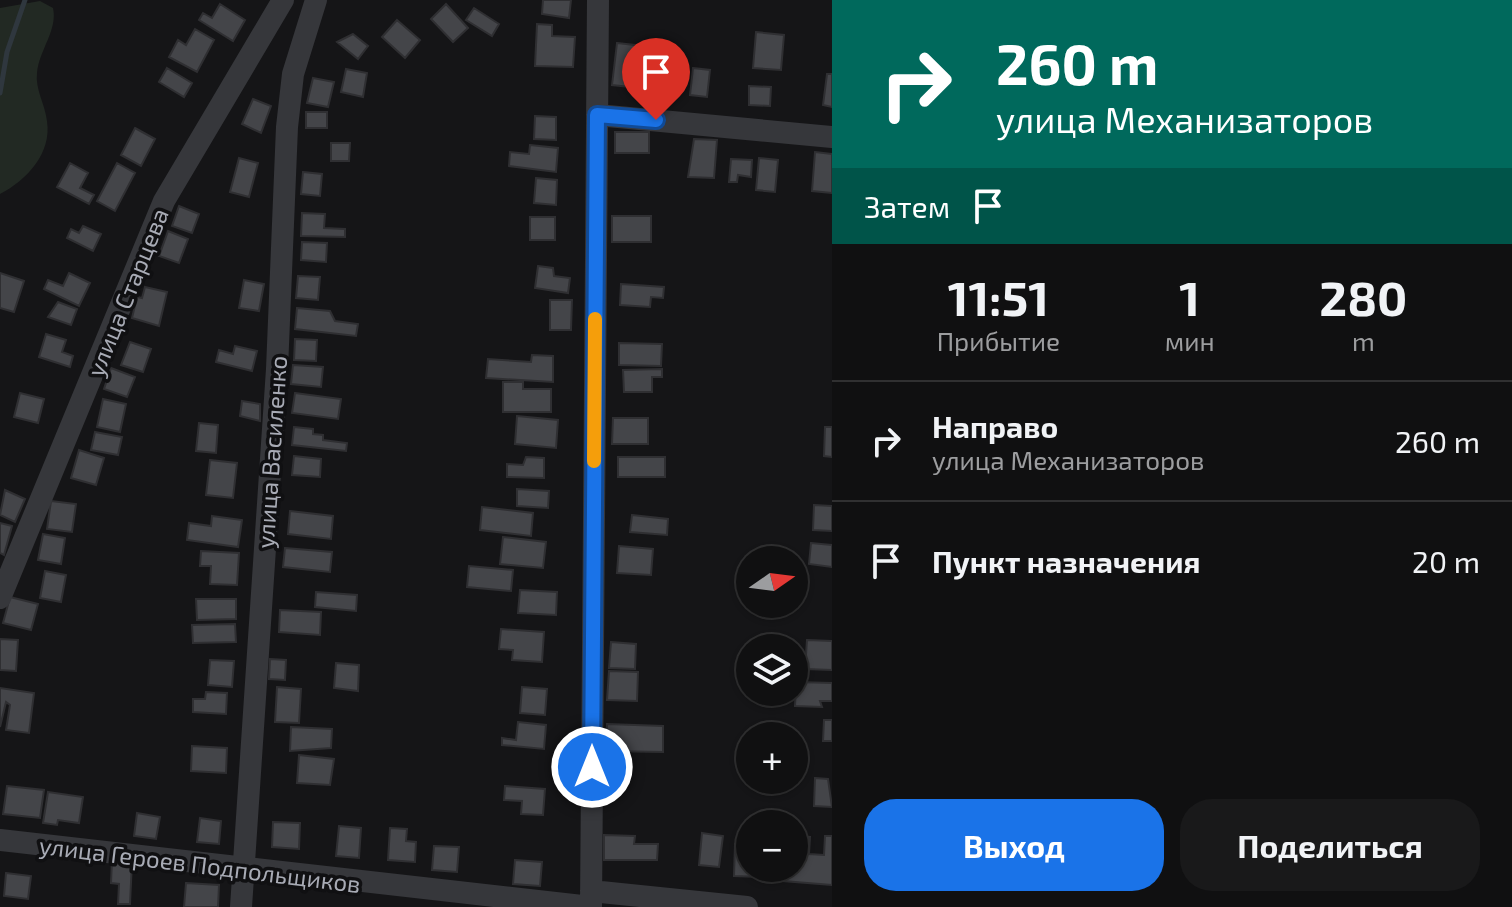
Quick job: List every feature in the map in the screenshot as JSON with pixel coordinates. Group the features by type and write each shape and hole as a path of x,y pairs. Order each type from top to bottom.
{"street":[{"name":"улица Старцева","path":"0,598 164,201 283,0"},
{"name":"улица Василенко","path":"241,907 277,369 287,127 293,74 316,0"},
{"path":"591,902 598,0"},
{"path":"597,115 832,137"},
{"name":"улица Героев Подпольщиков","path":"0,840 242,869 418,898 747,907"}],"shaded area":[{"path":"40,1 53,8 54,16 37,73 37,85 47,121 46,144 28,173 0,194 0,8"}],"building":[{"path":"543,0 571,0 569,18 542,14"},
{"path":"220,4 245,20 233,41 199,20 203,13 212,18"},
{"path":"446,4 468,28 453,42 431,19"},
{"path":"474,8 499,24 492,36 466,20"},
{"path":"397,20 420,40 405,58 382,37"},
{"path":"537,24 552,25 552,36 575,37 573,67 535,66"},
{"path":"195,29 214,40 197,72 169,57 178,40 186,45"},
{"path":"756,32 784,35 781,70 753,68"},
{"path":"353,34 368,46 358,59 337,42"},
{"path":"617,43 644,46 639,88 612,85"},
{"path":"167,68 192,83 184,97 159,82"},
{"path":"693,68 710,70 707,97 690,95"},
{"path":"346,69 367,73 363,97 341,92"},
{"path":"827,74 832,74 832,107 823,105"},
{"path":"313,78 334,82 328,107 307,103"},
{"path":"749,86 771,87 770,106 749,105"},
{"path":"253,99 271,106 261,133 242,124"},
{"path":"306,112 327,112 327,128 306,128"},
{"path":"535,116 556,117 556,140 534,139"},
{"path":"135,128 155,139 141,166 121,155"},
{"path":"615,132 649,132 649,153 615,153"},
{"path":"694,139 717,140 714,178 688,177"},
{"path":"331,143 350,143 349,161 331,161"},
{"path":"530,145 558,148 556,172 509,166 510,152 529,154"},
{"path":"815,152 832,154 832,193 812,191"},
{"path":"239,158 258,163 249,197 230,192"},
{"path":"759,158 778,160 775,192 756,190"},
{"path":"731,159 752,160 751,177 738,175 737,182 729,182"},
{"path":"70,163 88,173 80,188 94,195 89,204 57,187"},
{"path":"117,163 135,173 115,211 97,201"},
{"path":"303,172 322,174 320,196 301,194"},
{"path":"536,178 557,180 556,205 534,203"},
{"path":"179,206 199,214 192,233 172,226"},
{"path":"302,213 325,214 324,228 345,229 345,237 301,236"},
{"path":"612,216 651,216 651,242 612,242"},
{"path":"530,217 555,217 555,240 530,240"},
{"path":"83,226 101,234 93,251 67,238 71,229 79,233"},
{"path":"168,231 188,239 179,263 159,256"},
{"path":"302,242 327,243 326,262 301,260"},
{"path":"538,266 553,268 554,276 570,278 568,293 535,288"},
{"path":"0,273 24,281 14,312 0,308"},
{"path":"69,273 90,283 79,306 44,289 48,280 63,286"},
{"path":"298,276 320,277 318,300 296,298"},
{"path":"244,280 264,284 259,311 239,308"},
{"path":"621,284 664,287 663,298 651,297 650,307 620,305"},
{"path":"145,287 167,292 159,326 132,318 137,297 142,298"},
{"path":"550,300 572,300 571,330 550,330"},
{"path":"58,302 77,309 71,325 48,317"},
{"path":"297,308 330,311 335,321 358,324 356,336 295,329"},
{"path":"46,334 66,340 62,352 73,356 70,367 39,357"},
{"path":"295,339 317,340 316,361 294,360"},
{"path":"130,342 151,349 143,372 121,365"},
{"path":"619,343 662,344 661,366 619,365"},
{"path":"235,346 257,351 252,371 216,362 219,350 233,354"},
{"path":"532,355 553,356 553,382 486,378 488,359 531,362"},
{"path":"293,365 323,367 321,387 291,384"},
{"path":"111,368 135,377 127,397 104,389"},
{"path":"662,369 662,377 652,377 652,392 624,392 623,370"},
{"path":"503,382 523,382 523,389 551,389 551,412 503,412"},
{"path":"20,393 44,399 38,423 14,417"},
{"path":"295,393 341,399 338,419 292,413"},
{"path":"103,399 126,404 120,432 97,427"},
{"path":"242,401 260,404 260,421 240,416"},
{"path":"517,416 558,420 556,448 515,444"},
{"path":"613,418 648,418 648,444 612,444"},
{"path":"199,423 218,425 216,453 196,451"},
{"path":"294,427 313,429 313,434 323,435 323,440 347,443 346,451 292,445"},
{"path":"825,427 832,427 832,457 824,456"},
{"path":"95,432 122,437 118,455 91,450"},
{"path":"79,450 104,458 96,485 71,478"},
{"path":"294,456 321,459 320,477 292,475"},
{"path":"526,457 544,458 544,478 507,477 507,464 523,465"},
{"path":"618,457 665,457 665,477 618,477"},
{"path":"210,460 237,463 233,498 206,495"},
{"path":"517,489 549,491 548,508 517,506"},
{"path":"5,490 25,499 15,522 0,515"},
{"path":"51,501 76,504 72,532 47,529"},
{"path":"814,505 832,506 832,531 813,530"},
{"path":"482,507 533,513 531,536 480,530"},
{"path":"290,511 333,516 331,539 288,534"},
{"path":"632,515 668,519 667,535 630,532"},
{"path":"212,516 242,520 238,547 187,540 189,523 211,526"},
{"path":"0,523 12,526 4,555 0,553"},
{"path":"43,534 65,538 61,564 38,560"},
{"path":"503,537 546,542 543,568 500,564"},
{"path":"811,543 832,545 832,567 809,564"},
{"path":"619,546 653,549 651,575 617,573"},
{"path":"285,548 332,552 330,572 283,567"},
{"path":"201,551 239,553 237,585 210,584 211,566 200,566"},
{"path":"469,566 513,570 511,591 467,587"},
{"path":"45,571 66,575 61,602 40,598"},
{"path":"520,590 557,592 556,615 518,613"},
{"path":"316,592 357,595 356,611 315,607"},
{"path":"10,597 38,604 31,630 3,623"},
{"path":"196,599 236,599 236,619 197,620"},
{"path":"280,610 321,612 320,635 279,632"},
{"path":"235,624 236,642 193,643 192,625"},
{"path":"501,629 544,632 542,662 512,660 513,650 499,649"},
{"path":"0,639 18,640 16,671 0,670"},
{"path":"808,640 832,641 832,670 808,669"},
{"path":"611,642 636,644 635,669 609,668"},
{"path":"270,659 286,660 285,680 269,679"},
{"path":"210,660 234,661 232,687 208,685"},
{"path":"336,663 359,665 358,691 334,688"},
{"path":"609,671 638,672 637,701 607,700"},
{"path":"808,682 832,683 832,701 820,701 822,707 795,706 808,706"},
{"path":"277,687 301,689 299,723 275,722"},
{"path":"522,687 547,689 545,715 520,713"},
{"path":"0,688 34,693 29,733 6,730 10,705 6,702 0,727"},
{"path":"206,692 227,693 226,714 193,712 193,699 205,699"},
{"path":"824,720 832,720 832,741 823,741"},
{"path":"518,722 546,725 544,749 502,745 502,738 516,740"},
{"path":"607,724 663,726 663,752 606,751"},
{"path":"291,727 332,729 331,748 290,751"},
{"path":"192,746 227,748 226,773 191,771"},
{"path":"299,755 334,759 330,785 297,783"},
{"path":"815,778 828,779 832,807 814,806"},
{"path":"7,786 44,790 40,818 3,814"},
{"path":"505,786 545,789 543,815 521,814 522,801 504,800"},
{"path":"48,792 83,797 79,823 58,820 57,825 43,823"},
{"path":"137,813 160,817 156,839 134,836"},
{"path":"200,818 221,821 219,844 197,842"},
{"path":"273,822 300,823 299,849 272,847"},
{"path":"339,826 361,828 359,858 336,856"},
{"path":"390,828 407,829 406,841 416,842 415,862 388,860"},
{"path":"702,833 723,836 719,867 699,865"},
{"path":"604,835 635,836 634,844 658,844 657,860 604,860"},
{"path":"825,836 832,836 832,885 795,882 808,882 808,837 809,854 824,855"},
{"path":"735,844 736,844 736,876"},
{"path":"434,846 459,847 457,872 432,870"},
{"path":"112,860 132,861 130,904 118,904 119,884 111,883"},
{"path":"515,860 542,862 540,886 513,884"},
{"path":"6,873 31,876 28,899 4,896"},
{"path":"186,883 219,885 218,907 184,907"}],"waterway":[{"path":"0,93 7,52 25,0"}],"slow traffic":[{"path":"594,461 595,319"}],"route":[{"path":"592,767 597,115 656,120"}]}
